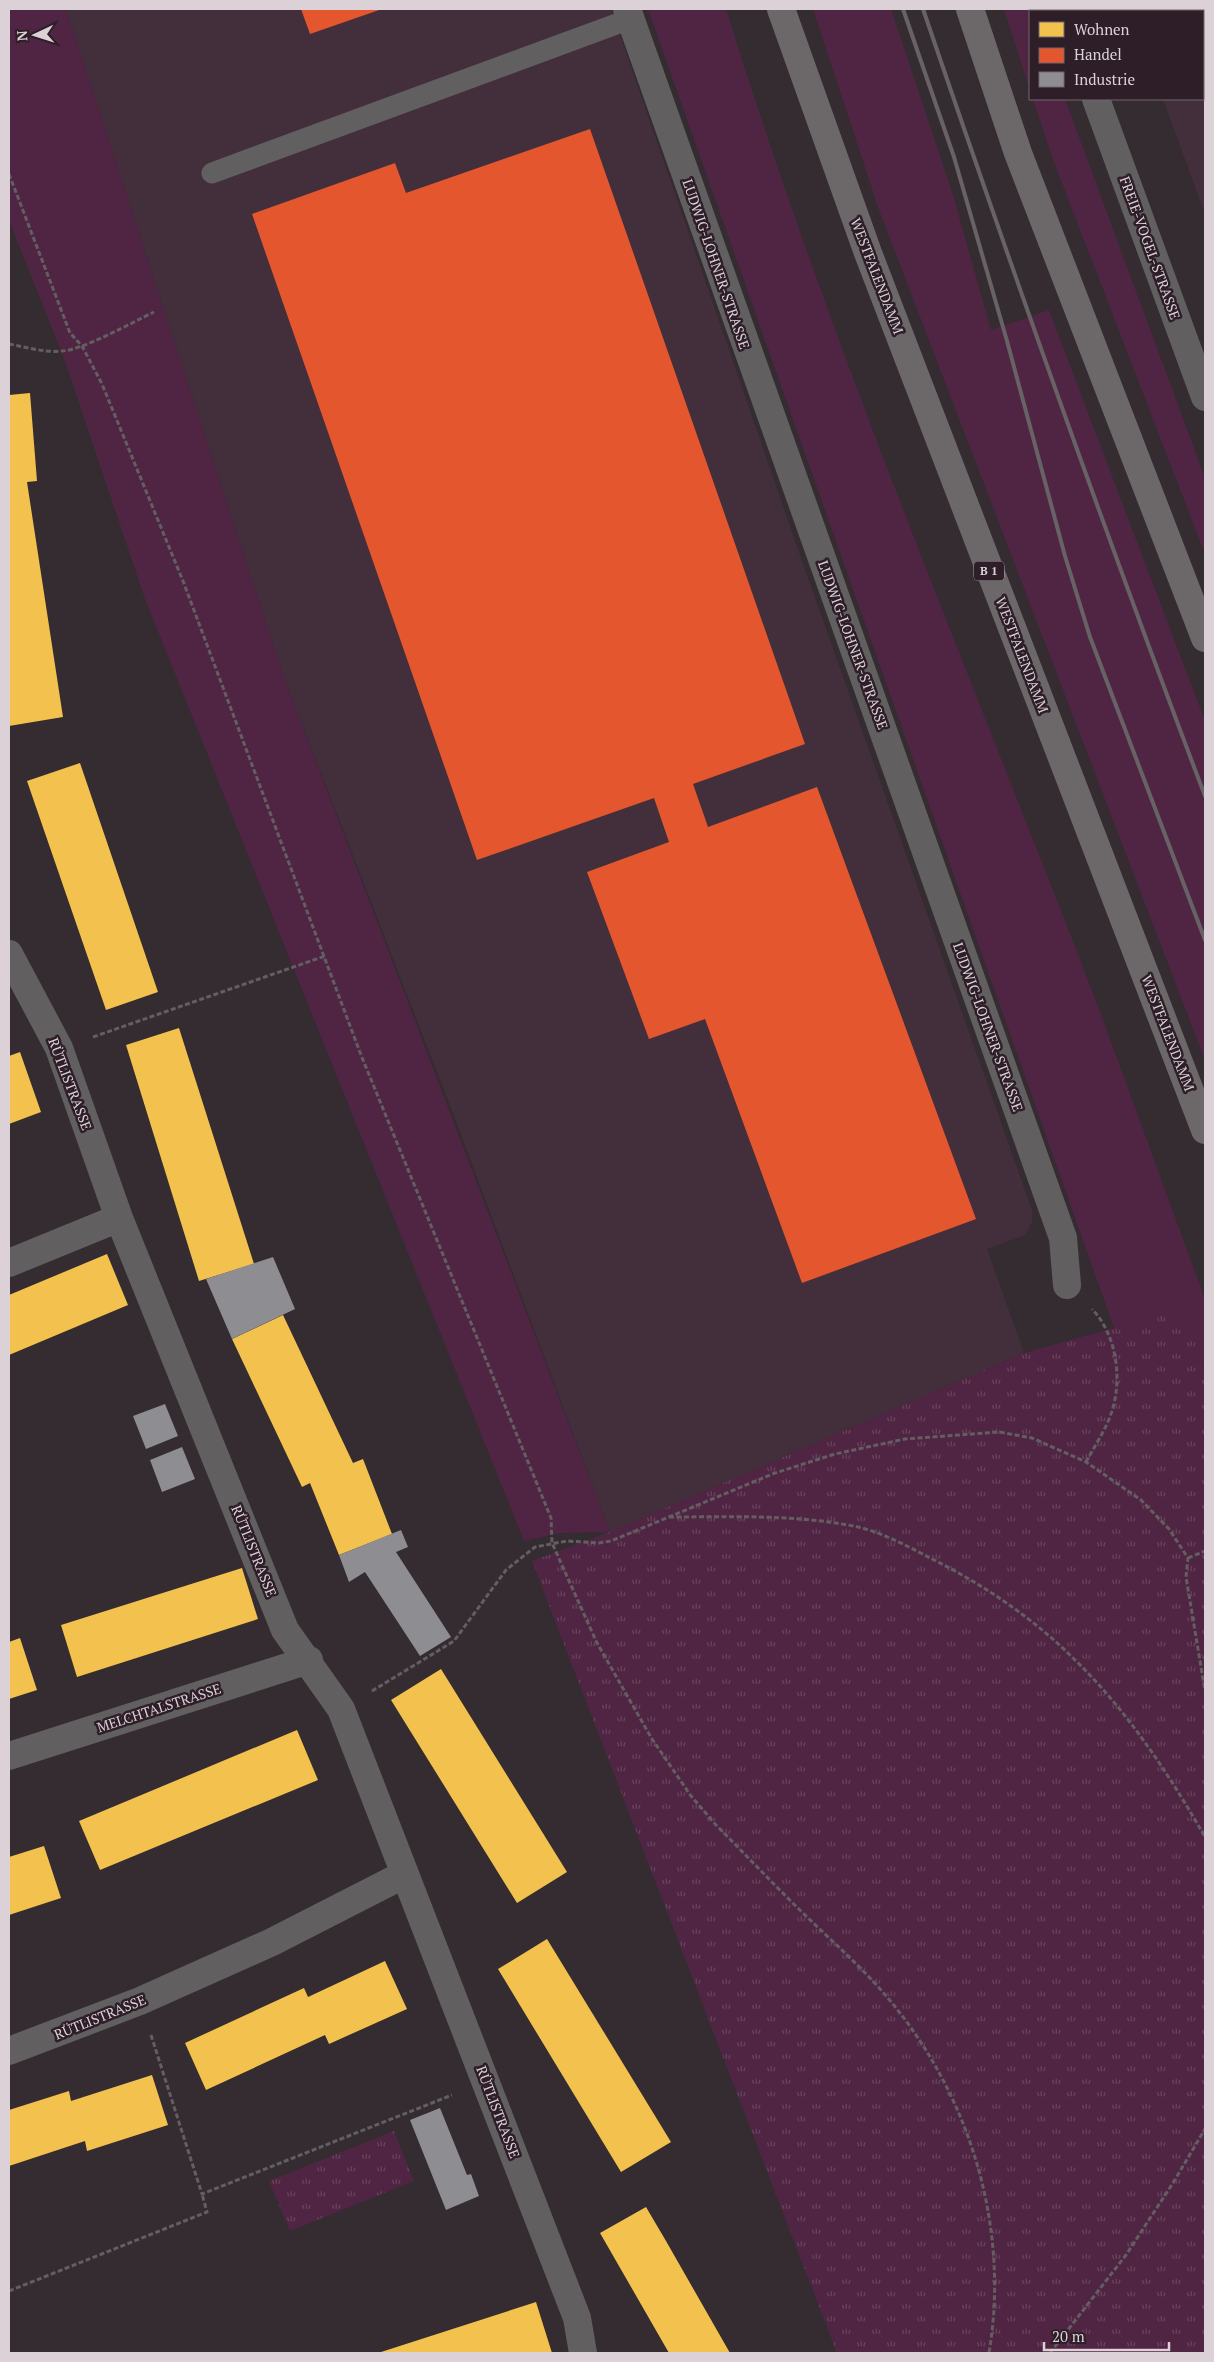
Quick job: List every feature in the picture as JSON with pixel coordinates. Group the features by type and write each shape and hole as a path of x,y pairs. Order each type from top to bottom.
{"highway":[{"name":"WESTFALENDAMM","path":"781,9 875,271 1205,1130"},
{"path":"970,9 1018,154 1205,638"}],"street":[{"name":"LUDWIG-LOHNER-STRASSE","path":"628,14 1063,1238 1067,1285"},
{"name":"FREIE-VOGEL-STRASSE","path":"1096,100 1205,397"},
{"name":"RÜTLISTRASSE","path":"9,954 59,1048 120,1218 286,1630 342,1709 577,2318 583,2353"},
{"path":"9,1264 120,1218"},
{"name":"MELCHTALSTRASSE","path":"9,1756 309,1660"},
{"name":"RÜTLISTRASSE","path":"9,2051 140,2001 272,1942 405,1874"}],"lane":[{"path":"212,173 628,14"}],"path":[{"path":"9,174 70,333 82,346 102,384 183,581 361,1055 551,1518 552,1543 573,1594 611,1670 652,1739 691,1796 722,1831 891,2002 920,2041 942,2077 974,2150 984,2190 994,2266 995,2303 989,2353"},
{"path":"9,344 37,350 63,351 82,346 154,312"},
{"path":"95,1036 324,956"},
{"path":"1067,1285 1103,1321 1116,1363 1116,1399 1111,1416 1086,1462"},
{"path":"342,1709 454,1641 506,1570 534,1547 577,1540 599,1543 611,1541 804,1462 868,1445 905,1439 959,1434 1015,1433 1032,1438 1086,1462 1141,1500 1169,1529 1188,1558 1186,1577 1205,1691"},
{"path":"666,1517 801,1518 860,1528 908,1546 963,1574 1033,1623 1074,1658 1113,1702 1151,1751 1187,1805 1205,1837"},
{"path":"1188,1558 1205,1551"},
{"path":"9,2291 207,2212 140,2001"},
{"path":"202,2194 265,2171 485,2081"},
{"path":"1050,2353 1126,2255 1173,2183 1205,2129"}],"shaded area":[{"path":"66,9 611,9 801,558 1032,1210 1032,1222 1025,1235 987,1249 1024,1353 610,1532 451,1108 283,675"},
{"path":"1205,9 1205,214 1163,100 1204,100 1204,10 1130,10"}],"green space":[{"path":"9,9 66,9 283,675 610,1532 559,1533 524,1541 145,599 65,361 9,220"},
{"path":"648,9 726,9 762,123 842,347 927,570 1077,952 1205,1299 1205,1367 1182,1309 1114,1328"},
{"path":"813,9 891,9 953,195 991,330 1049,310 1205,721 1205,1060 879,210"},
{"path":"1004,9 1036,10 1029,10 1029,87"},
{"path":"1033,100 1065,100 1205,478 1205,554 1052,157"},
{"path":"1182,1309 1205,1367 1205,2353 837,2353 532,1561 610,1532 1024,1353"},
{"path":"394,2131 414,2181 290,2231 269,2181"}],"building: Wohnen":[{"path":"30,393 37,481 27,482 63,717 9,726 9,395"},
{"path":"80,763 158,992 106,1010 27,781"},
{"path":"179,1028 254,1264 199,1281 126,1045"},
{"path":"20,1052 41,1112 9,1124 9,1056"},
{"path":"107,1254 128,1305 9,1355 9,1295"},
{"path":"283,1315 353,1463 363,1459 392,1534 339,1555 310,1483 302,1487 232,1339"},
{"path":"242,1568 258,1619 77,1677 61,1625"},
{"path":"20,1638 37,1690 9,1699 9,1642"},
{"path":"441,1669 567,1872 517,1903 391,1700"},
{"path":"297,1730 318,1780 100,1870 79,1821"},
{"path":"44,1846 61,1898 9,1915 9,1857"},
{"path":"547,1939 671,2142 621,2172 498,1969"},
{"path":"385,1961 407,2009 329,2044 325,2035 206,2090 185,2043 304,1988 308,1997"},
{"path":"152,2075 168,2125 87,2151 85,2141 9,2166 9,2110 69,2091 71,2101"},
{"path":"646,2207 730,2353 669,2353 600,2233"},
{"path":"536,2302 552,2353 378,2353"}],"building: Handel":[{"path":"301,9 382,9 310,34"},
{"path":"590,129 805,744 693,784 708,827 817,787 976,1219 802,1283 705,1019 649,1039 587,872 669,842 654,798 477,860 252,214 395,163 406,193"}],"building: Industrie":[{"path":"273,1257 295,1309 232,1339 206,1279"},
{"path":"165,1404 178,1436 146,1449 133,1416"},
{"path":"182,1447 195,1479 162,1492 150,1460"},
{"path":"401,1530 408,1547 396,1552 451,1637 420,1656 365,1572 349,1582 339,1555"},
{"path":"440,2108 467,2175 471,2174 479,2196 446,2210 410,2120"}],"railway":[{"path":"903,9 954,157 1007,341 1065,556 1090,637 1205,940"},
{"path":"923,9 1061,404 1205,796"}]}
